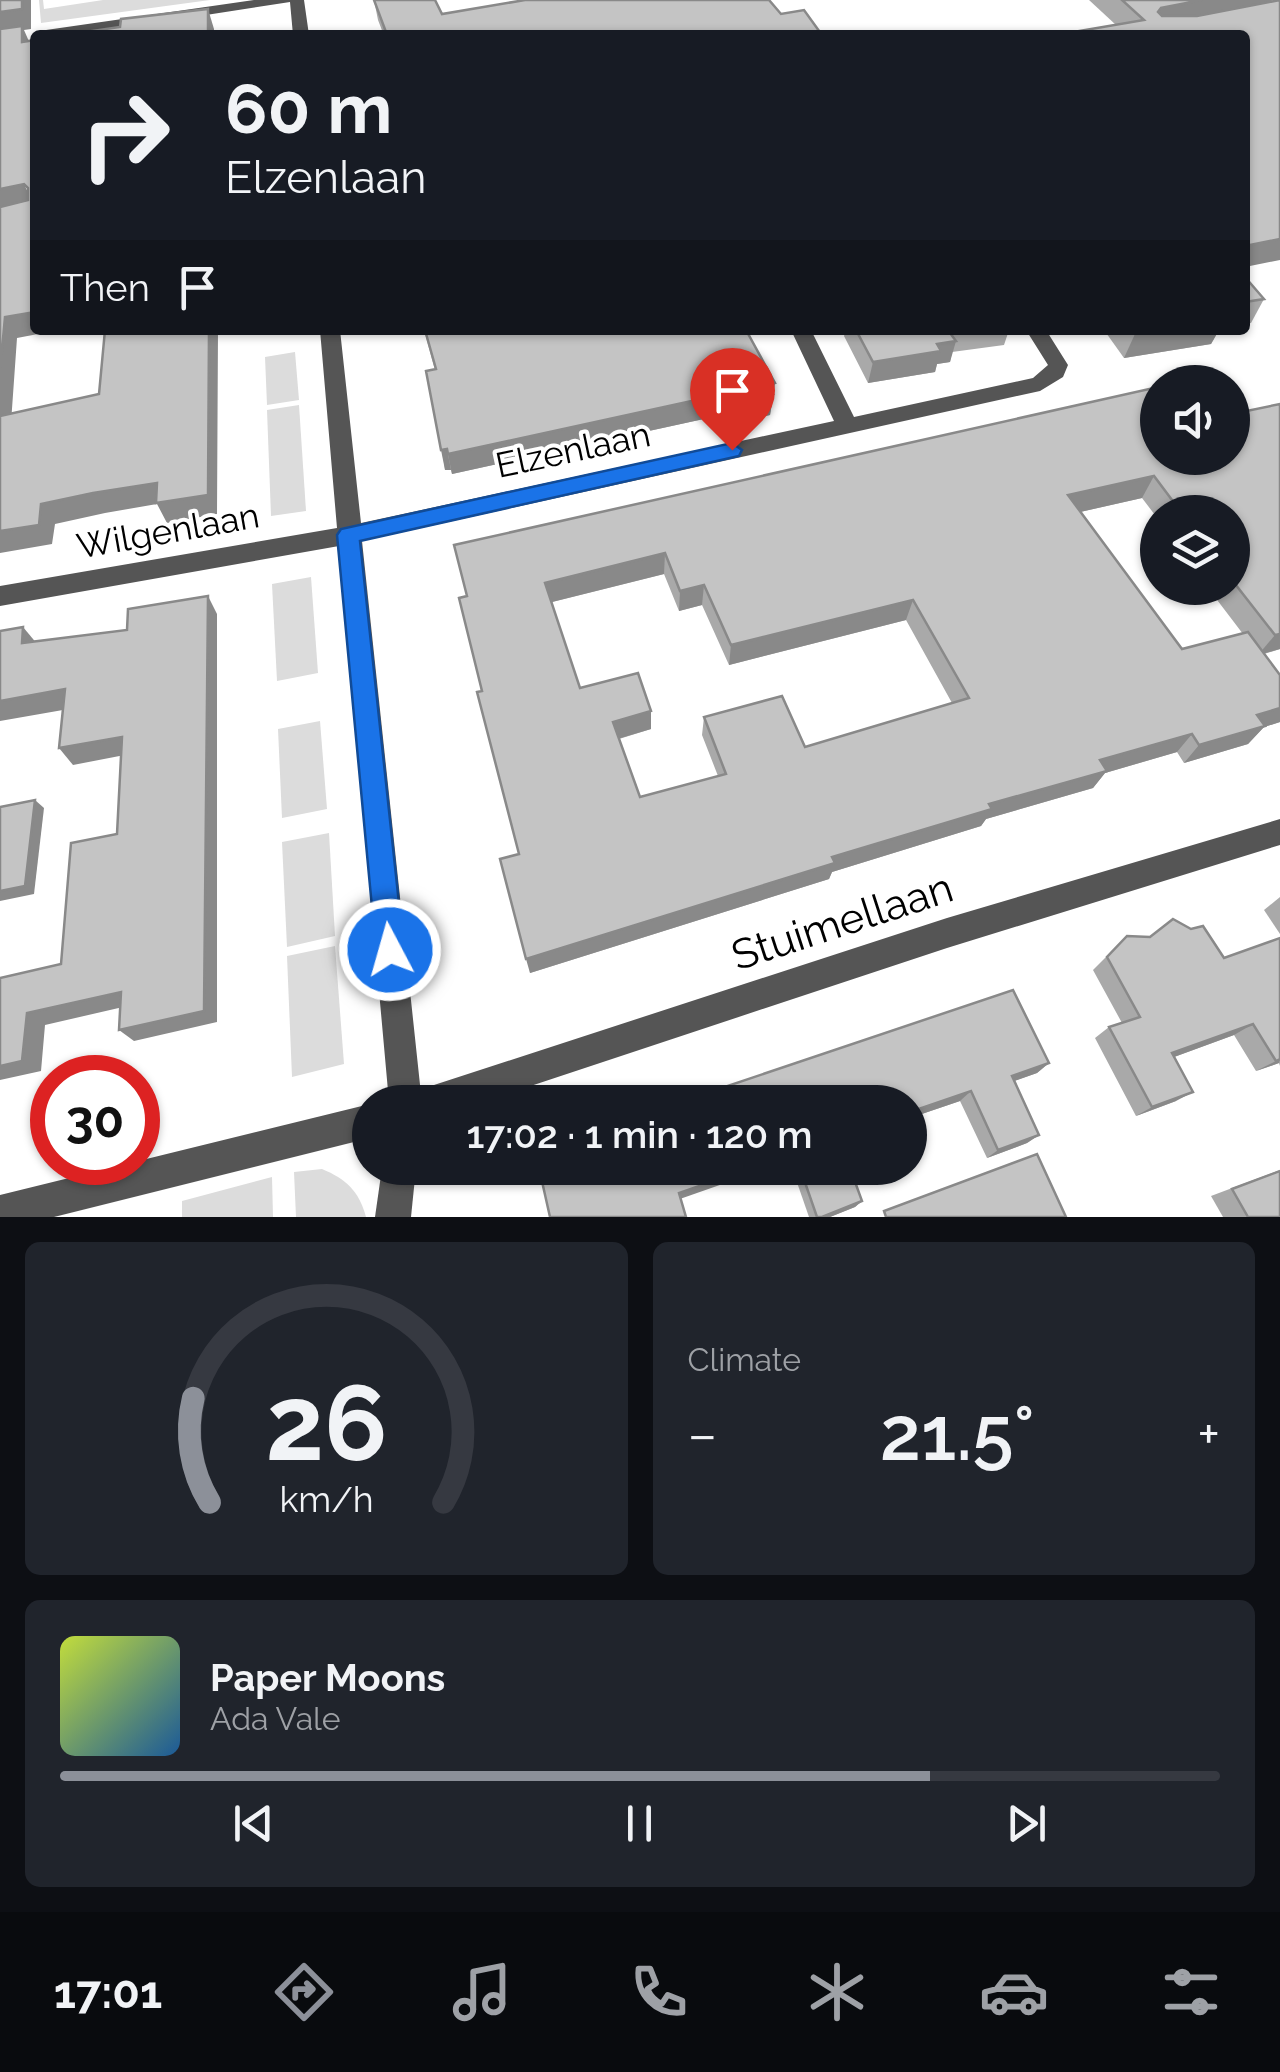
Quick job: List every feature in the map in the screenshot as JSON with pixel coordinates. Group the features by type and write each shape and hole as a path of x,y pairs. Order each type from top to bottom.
{"street":[{"path":"80,30 284,0"},
{"path":"298,0 301,30"},
{"path":"330,335 403,1085"},
{"path":"803,335 847,425"},
{"name":"Elzenlaan","path":"348,535 1040,384 1056,372 1058,364 1039,335"},
{"name":"Wilgenlaan","path":"0,596 348,535"},
{"name":"Stuimellaan","path":"486,1085 947,933 1280,832"},
{"path":"0,1213 352,1125"},
{"path":"393,1217 397,1185"}],"shaded area":[{"path":"39,0 43,0 44,9 103,0 210,0 41,23"},
{"path":"295,352 299,400 267,405 265,357"},
{"path":"299,405 306,511 271,516 267,410"},
{"path":"311,577 318,673 277,681 272,584"},
{"path":"320,721 327,809 282,818 278,729"},
{"path":"329,833 335,936 287,947 282,842"},
{"path":"335,946 344,1064 292,1077 287,956"},
{"path":"322,1169 350,1187 366,1217 296,1217 294,1172"},
{"path":"272,1177 273,1217 182,1217 182,1201"}],"building":[{"path":"0,0 22,0 22,9 0,12"},
{"path":"374,0 435,0 442,14 525,0 769,0 781,14 804,10 818,30 385,30"},
{"path":"1122,0 1202,0 1161,8 1158,12 1162,16 1197,16 1280,0 1280,239 1250,245 1250,30 1085,30 1144,20"},
{"path":"208,9 208,30 99,30 120,27 121,19"},
{"path":"22,26 22,42 30,41 30,313 5,317 0,371 0,207 28,200 28,188 24,184 0,189 0,29"},
{"path":"1250,283 1264,299 1250,301"},
{"path":"105,335 209,335 208,495 156,503 157,483 93,493 41,504 39,525 0,531 0,416 99,394"},
{"path":"426,335 749,335 775,383 768,385 773,394 729,404 724,394 448,454 447,449 441,450 426,371 436,369"},
{"path":"859,335 952,335 956,341 937,344 941,351 873,362"},
{"path":"1140,391 1140,475 1250,475 1250,410 1280,404 1280,634 1275,635 1250,603 1250,495 1168,495 1154,476 1068,495 1140,592 1140,605 1149,605 1182,649 1248,632 1280,675 1280,708 1257,715 1265,726 1199,745 1192,734 1100,760 1107,771 989,804 992,809 832,857 835,863 526,959 500,859 519,854 477,692 482,691 459,598 467,596 454,545","holes":["665,553 680,591 704,585 731,645 913,600 969,698 805,747 782,696 704,717 726,774 640,797 613,722 651,711 638,673 580,688 545,583"]},
{"path":"208,596 204,1011 119,1030 121,992 27,1013 22,1061 0,1066 0,978 61,964 71,843 117,834 122,737 59,748 65,689 0,701 0,631 23,627 22,643 127,630 128,609"},
{"path":"35,800 25,886 0,891 0,807"},
{"path":"1173,919 1191,929 1203,926 1224,958 1280,938 1280,1059 1276,1061 1253,1024 1172,1053 1193,1092 1152,1107 1109,1027 1140,1017 1107,957 1127,936 1150,937"},
{"path":"1013,990 1049,1063 1012,1076 1039,1135 998,1150 971,1091 927,1106 927,1085 731,1085"},
{"path":"1037,1154 1066,1217 886,1217 884,1211"},
{"path":"1280,1171 1280,1217 1248,1217 1232,1189"},
{"path":"543,1185 702,1185 679,1193 686,1217 550,1217"},
{"path":"806,1185 856,1185 862,1201 817,1217"}],"route":[{"path":"390,950 348,535 732,450"}]}
